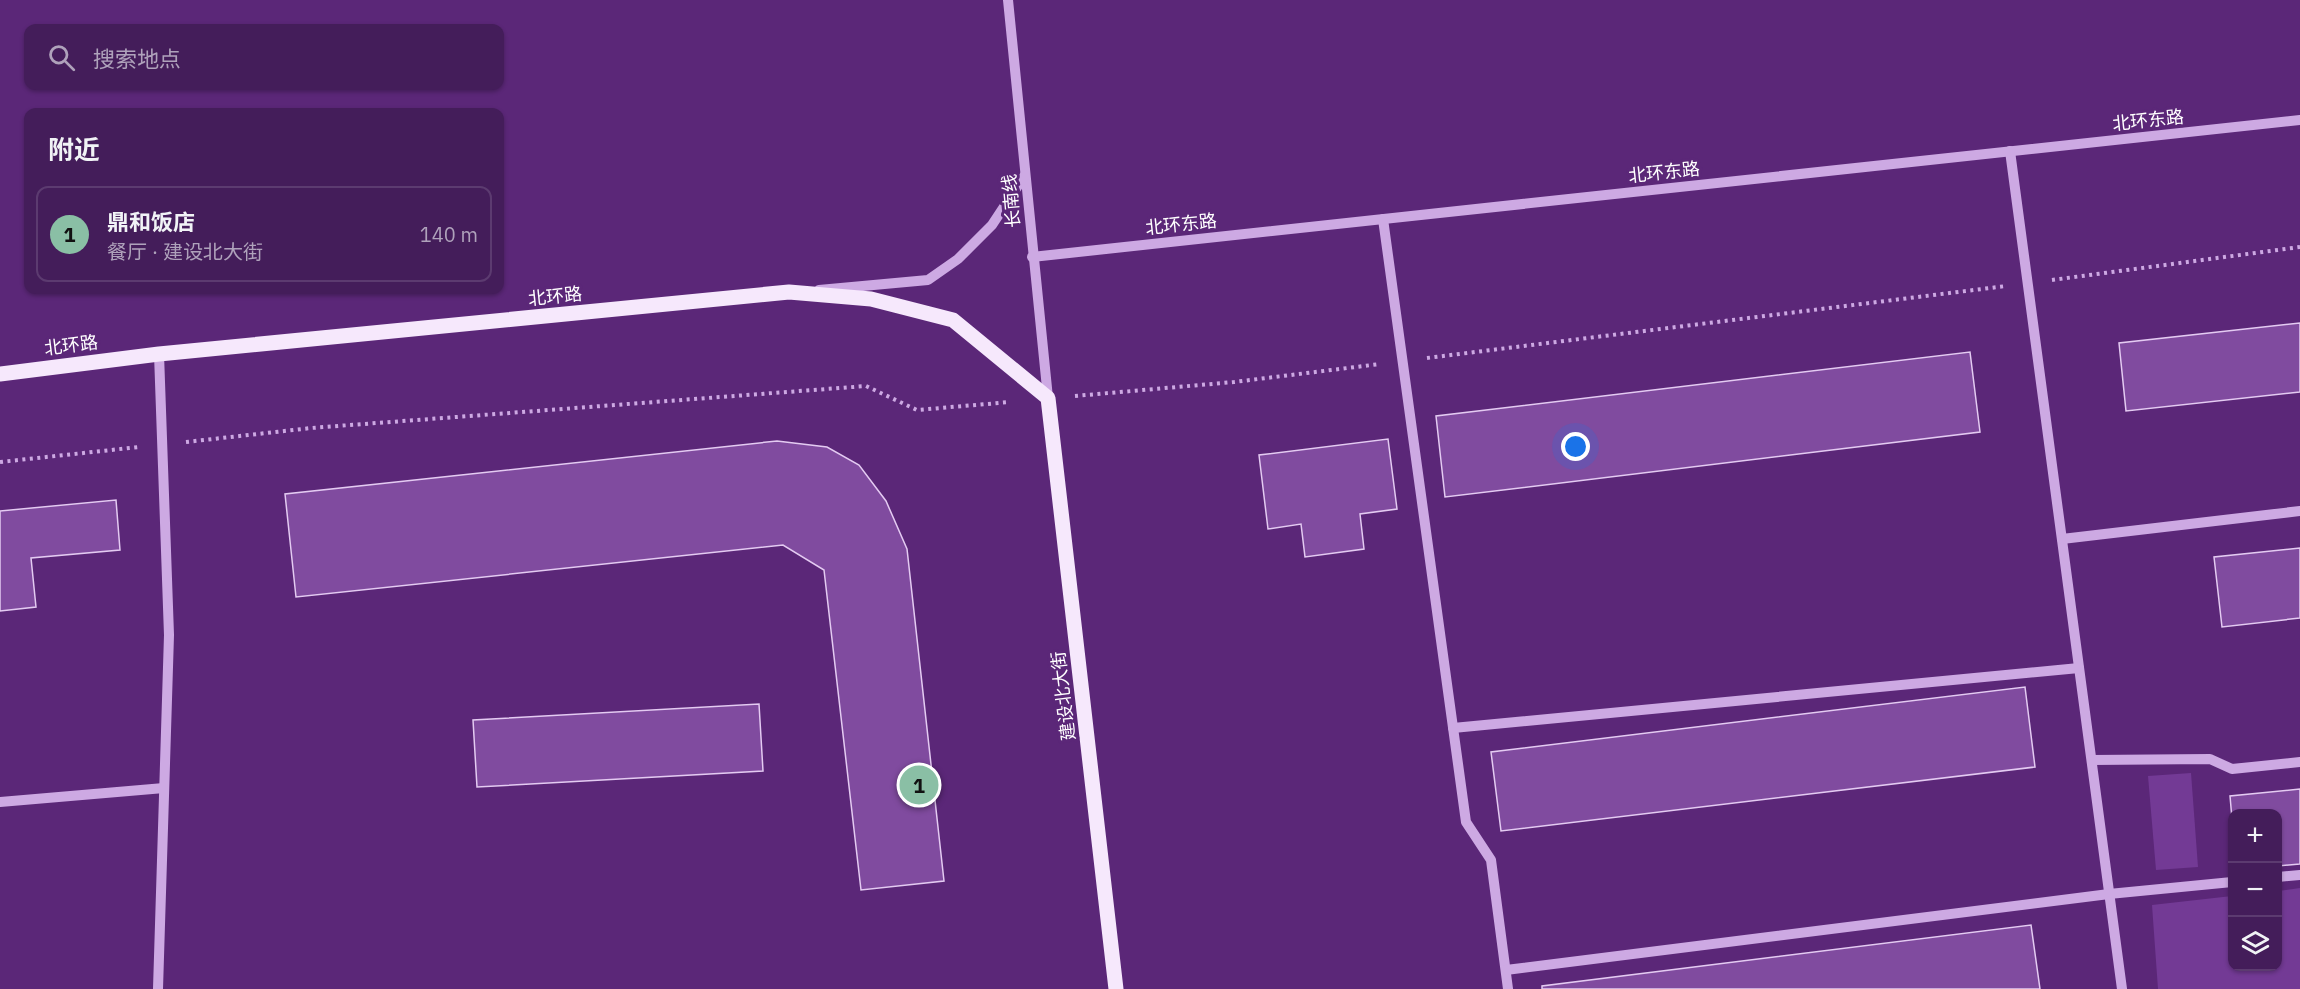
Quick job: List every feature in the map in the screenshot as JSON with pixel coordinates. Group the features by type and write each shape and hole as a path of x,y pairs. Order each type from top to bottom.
{"main road":[{"name":"北环路","path":"0,374 159,354 789,292 871,299 953,320 1048,398"},
{"name":"建设北大街","path":"1048,398 1116,989"}],"street":[{"name":"长南线","path":"1008,0 1032,257 1048,398"},
{"name":"北环东路","path":"1032,257 2300,120"},
{"path":"2010,151 2122,989"},
{"path":"789,292 928,280 958,259 992,225 1025,175"},
{"path":"1383,219 1466,822 1491,860 1508,989"},
{"path":"158,989 169,635 159,354"},
{"path":"2062,539 2300,511"},
{"path":"1453,728 2079,668"},
{"path":"2092,760 2210,759 2232,770 2300,762"},
{"path":"0,802 164,788"},
{"path":"2282,877 2300,875"},
{"path":"1506,970 2109,894 2228,882"}],"path":[{"path":"0,462 311,428 866,386 918,410 1234,382 2300,248"}],"shaded area":[{"path":"2191,773 2198,867 2156,870 2148,776"},
{"path":"2300,888 2300,989 2158,989 2152,905 2228,896 2228,971 2282,971 2282,890"}],"building":[{"path":"2300,323 2300,392 2126,411 2119,343"},
{"path":"1970,352 1980,432 1445,497 1436,416"},
{"path":"1388,439 1397,509 1360,514 1364,549 1305,557 1301,524 1268,529 1259,455"},
{"path":"777,441 827,447 859,465 886,501 907,549 944,881 861,890 824,570 783,545 296,597 285,494"},
{"path":"116,500 120,550 31,558 36,607 0,611 0,511"},
{"path":"2300,548 2300,618 2222,627 2214,557"},
{"path":"2025,687 2035,767 1501,831 1491,752"},
{"path":"759,704 763,771 477,787 473,720"},
{"path":"2300,789 2300,864 2282,866 2282,809 2231,809 2230,796"},
{"path":"2031,925 2040,989 1542,989 1542,986"}],"place":[{"name":"鼎和饭店","path":"919,785"}]}
